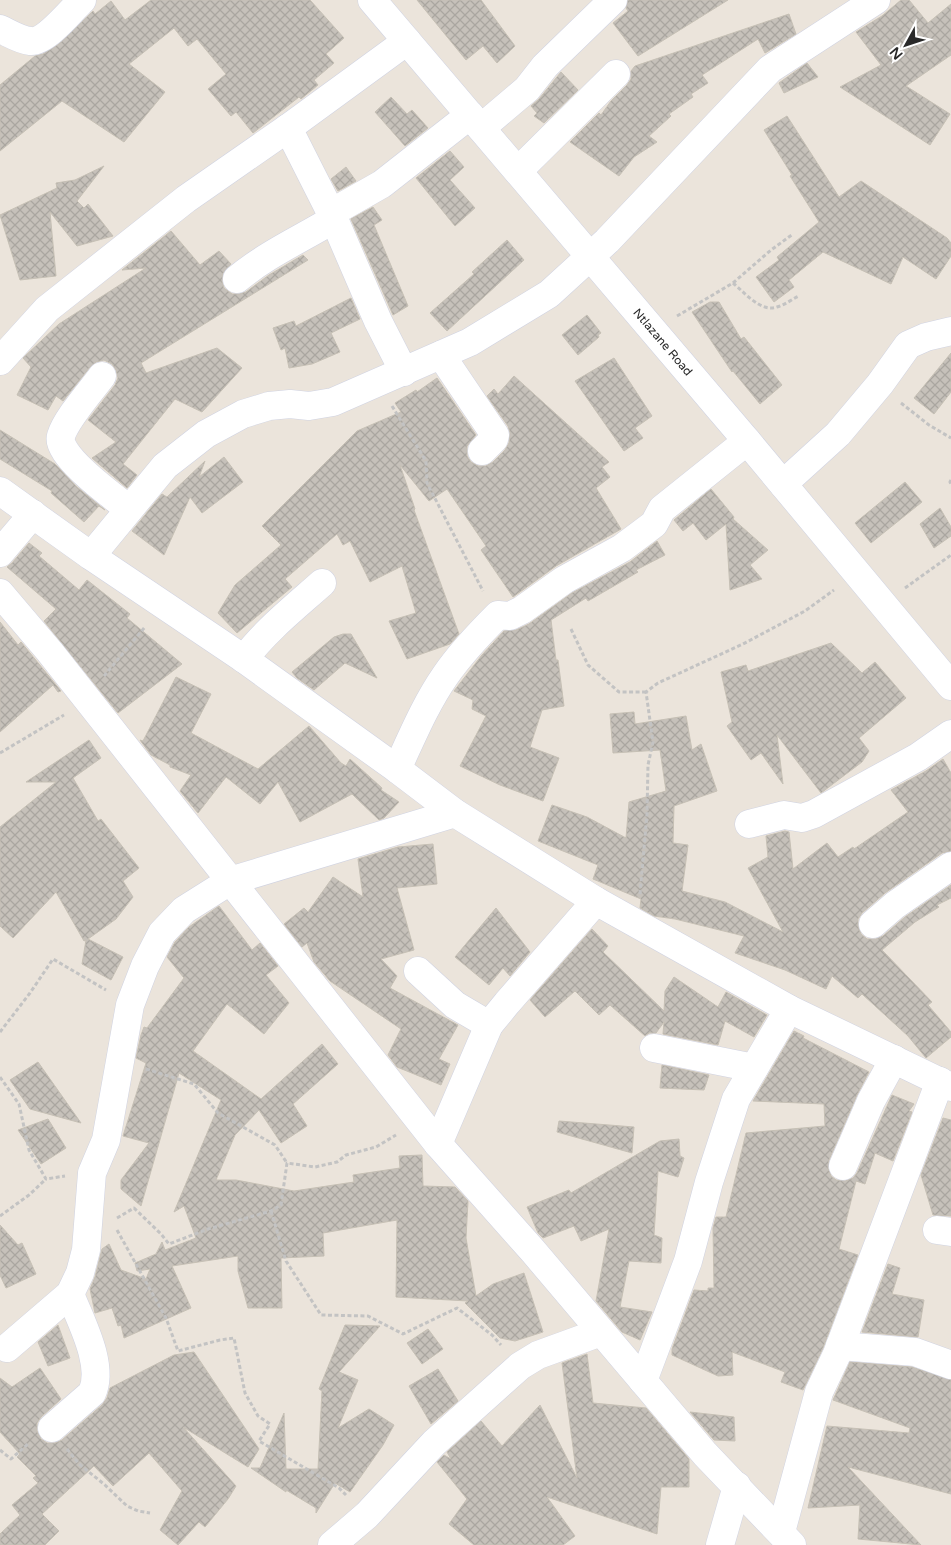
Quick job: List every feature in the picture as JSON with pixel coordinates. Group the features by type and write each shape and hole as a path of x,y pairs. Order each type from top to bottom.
{"street":[{"path":"0,29 28,41 35,41 45,36 82,0"},
{"name":"Ntlazane Road","path":"373,0 783,484 951,686"},
{"path":"238,279 275,251 382,184 526,89 545,66 613,0"},
{"path":"91,556 165,466 206,434 243,414 269,406 290,404 309,406 333,402 470,342 549,294 607,241 770,69 876,0"},
{"path":"0,361 47,309 186,199 288,128 407,41"},
{"path":"518,170 616,74"},
{"path":"288,128 332,216 378,321 392,377"},
{"path":"783,484 838,434 880,384 908,345 926,337 951,331"},
{"path":"441,355 495,436 482,451"},
{"path":"102,376 66,424 60,437 62,445 88,477 129,509"},
{"path":"397,769 422,716 445,676 474,639 498,615 510,616 522,610 564,580 622,548 654,524 662,509 746,441"},
{"path":"0,490 91,556 244,658 455,813 596,901 789,1009 945,1084 840,1346 819,1392 787,1538"},
{"path":"0,553 32,514"},
{"path":"244,658 272,628 322,583"},
{"path":"0,593 50,652 438,1144 534,1251 705,1454 787,1538"},
{"path":"749,824 784,815 802,818 814,814 918,757 951,734"},
{"path":"7,1348 70,1294 80,1273 86,1250 92,1173 106,1140 130,1005 144,966 162,933 184,910 230,881 455,813"},
{"path":"873,924 895,905 951,866"},
{"path":"438,1144 489,1026 506,1003 596,901"},
{"path":"418,971 455,1005 489,1026"},
{"path":"643,1381 688,1261 709,1182 736,1099 789,1009"},
{"path":"654,1048 754,1068"},
{"path":"843,1166 871,1101 894,1059"},
{"path":"52,1428 92,1393 94,1386 95,1364 92,1351 70,1294"},
{"path":"332,1545 366,1515 434,1443 520,1366 538,1355 601,1332"},
{"path":"840,1346 915,1352 951,1365"},
{"path":"720,1545 737,1486"}],"path":[{"path":"674,317 734,282 771,250 794,234"},
{"path":"734,282 756,302 766,307 776,308 799,296"},
{"path":"392,377 390,403 426,461 427,483 476,580 498,615"},
{"path":"880,384 900,403 951,438"},
{"path":"951,480 951,484"},
{"path":"904,588 951,554"},
{"path":"570,629 588,665 619,692 646,692 658,682 743,644 805,611 837,588"},
{"path":"0,753 68,712 86,698 163,605"},
{"path":"634,923 640,896 647,814 648,765 653,742 646,692"},
{"path":"0,1032 53,959 130,1005"},
{"path":"120,1061 194,1084 218,1113 275,1145 288,1163 315,1168 337,1162 346,1154 376,1147 420,1121"},
{"path":"0,1077 19,1104 29,1150 46,1179"},
{"path":"90,1215 118,1218 134,1208 169,1244 208,1229 271,1211 281,1205 288,1163"},
{"path":"0,1216 29,1195 46,1179 92,1173"},
{"path":"271,1211 286,1262 321,1315 368,1316 403,1334 457,1308 492,1335 520,1366"},
{"path":"116,1228 166,1318 178,1351 234,1338 245,1393 258,1416 270,1424 259,1441 338,1488 366,1515"},
{"path":"0,1450 11,1459 45,1430 52,1428 79,1464 127,1506 138,1511 150,1512"}],"building":[{"path":"151,0 310,0 344,38 326,54 334,63 314,80 318,85 301,99 299,97 253,133 236,112 231,116 208,89 226,74 197,39 188,46 174,28 129,64 165,92 124,142 62,101 0,151 0,85 35,56 43,54 59,44 93,11 95,14 111,1 125,20"},
{"path":"417,0 481,0 515,46 497,63 483,46 466,60"},
{"path":"628,0 728,0 638,56 613,23 628,11 626,8"},
{"path":"901,0 909,0 928,23 951,4 951,55 906,86 950,114 930,145 840,87 881,65 856,32 882,16"},
{"path":"789,14 796,34 765,53 758,39 702,75 708,83 691,94 693,97 669,114 671,116 649,136 657,142 634,157 619,176 570,142 599,113 601,115 611,101 627,85 631,79 631,71 635,66"},
{"path":"807,63 818,77 784,93 779,83"},
{"path":"561,72 578,90 544,123 534,116 537,113 531,106"},
{"path":"391,97 407,114 412,110 428,128 405,146 375,112"},
{"path":"787,116 839,197 861,181 947,238 951,243 951,256 936,279 903,257 891,284 823,252 789,280 794,287 774,302 756,277 779,260 777,257 819,222 764,130"},
{"path":"450,151 464,167 450,180 475,208 455,226 416,178"},
{"path":"104,166 77,201 84,208 88,204 113,236 77,246 50,212 56,276 20,280 0,215 57,188 56,183 75,180"},
{"path":"346,167 356,181 338,191 331,179"},
{"path":"373,207 382,220 374,225 408,306 393,315 351,219"},
{"path":"171,231 200,265 219,251 231,264 223,273 222,281 224,288 232,294 246,292 269,275 303,255 308,260 141,363 146,373 217,348 242,368 202,412 175,399 123,464 137,475 127,488 92,458 116,442 88,420 115,385 118,378 112,364 104,360 96,362 63,401 56,396 48,410 17,395 31,367 23,358 59,324 146,268 122,270"},
{"path":"507,240 524,260 447,331 430,313 474,274 472,272"},
{"path":"351,298 360,319 331,333 340,352 312,364 289,368 285,348 281,350 273,328 294,321 296,326"},
{"path":"710,302 719,302 741,339 744,337 782,385 760,404 732,372 692,312"},
{"path":"587,315 601,333 598,335 599,337 578,355 562,335"},
{"path":"951,353 951,392 934,414 914,398"},
{"path":"614,358 652,416 635,428 643,438 624,451 575,381"},
{"path":"514,376 609,462 602,467 610,477 596,488 621,529 556,566 513,597 481,550 486,546 447,489 429,501 400,465 414,510 459,634 450,644 407,659 389,621 416,613 402,566 370,582 350,541 343,545 337,534 285,579 292,587 237,633 218,613 235,585 281,545 262,526 357,431 401,412 395,403 416,390 417,392 437,378 476,435 467,446 467,456 471,462 478,466 486,466 505,450 509,443 510,433 508,426 487,396 494,389 498,394"},
{"path":"0,430 55,464 77,487 105,510 99,506 84,522 51,493 52,491 0,459"},
{"path":"224,457 243,482 202,513 190,497 164,555 132,531 162,494 167,497 205,461 199,477"},
{"path":"905,482 922,502 871,543 855,523"},
{"path":"711,489 734,517 733,519 768,550 750,565 762,579 730,590 726,524 706,540 693,523 683,531 674,520"},
{"path":"940,508 951,527 951,536 934,548 920,524"},
{"path":"657,541 665,555 636,570 638,572 588,601 586,598 551,620 564,706 542,710 530,747 559,758 543,801 500,785 460,766 486,716 472,709 473,700 454,691 482,655 504,631 516,630 529,624 572,593 630,562"},
{"path":"29,543 42,553 39,556 79,590 87,580 130,614 127,618 182,664 118,713 44,621 56,609 7,567"},
{"path":"0,622 18,645 21,642 61,691 58,692 53,685 0,732"},
{"path":"351,634 377,678 345,663 314,690 297,678 292,672 334,637"},
{"path":"831,643 862,673 875,662 906,698 859,738 869,751 862,762 821,793 777,735 783,784 761,753 751,760 727,726 732,722 721,672 746,665 748,671"},
{"path":"176,677 211,694 191,733 258,769 309,726 341,763 346,766 350,759 382,788 381,790 399,802 384,818 379,820 352,794 300,822 278,782 260,804 226,777 198,813 180,791 191,775 170,767 170,765 151,755 140,740 143,741"},
{"path":"634,712 635,724 686,716 692,750 701,744 717,791 674,806 673,843 688,845 682,891 725,902 783,932 748,868 768,857 766,836 785,831 789,832 793,869 827,843 838,857 853,847 854,849 908,812 891,790 926,771 943,759 951,773 951,851 942,853 885,893 862,913 858,919 858,926 861,934 867,939 876,939 883,936 905,917 951,885 951,898 937,905 939,907 915,922 882,950 932,1002 928,1005 951,1032 951,1037 926,1058 908,1036 862,994 858,998 832,976 826,989 785,970 735,953 744,936 675,919 654,916 640,908 641,899 593,879 598,865 538,841 552,805 587,817 626,838 629,802 666,791 660,750 613,753 610,714"},
{"path":"89,740 101,758 73,778 98,821 101,819 139,868 123,881 133,897 116,919 88,939 123,957 111,980 82,964 86,940 84,941 56,892 13,938 0,926 0,827 56,782 26,782"},
{"path":"433,844 437,884 397,888 414,950 381,959 397,976 390,988 458,1025 439,1059 450,1064 441,1085 397,1067 388,1055 401,1029 330,981 314,962 307,943 302,947 284,924 304,908 308,912 333,877 363,897 358,859 398,847"},
{"path":"219,906 252,950 260,943 278,966 266,975 289,1003 264,1034 227,1004 193,1051 261,1099 322,1044 338,1064 293,1104 307,1126 281,1143 259,1110 235,1135 216,1180 236,1180 294,1191 354,1182 353,1175 400,1168 399,1156 422,1155 423,1186 455,1187 468,1201 466,1238 476,1296 493,1284 524,1273 543,1332 515,1341 500,1338 465,1303 468,1301 396,1297 397,1220 323,1233 324,1256 281,1258 282,1308 248,1308 238,1271 238,1256 172,1266 191,1308 124,1338 121,1325 118,1326 112,1308 95,1313 90,1289 102,1249 109,1244 121,1270 146,1279 150,1269 137,1271 135,1263 156,1254 162,1242 165,1250 196,1238 184,1206 174,1212 221,1100 179,1073 141,1206 121,1189 121,1180 149,1143 123,1136 146,1063 136,1058 144,1027 147,1028 184,978 167,957 175,942 189,927"},
{"path":"496,908 530,952 510,976 503,968 489,985 455,957"},
{"path":"592,929 608,946 603,952 664,1011 665,991 674,977 718,1007 726,992 767,1015 754,1037 725,1021 718,1045 663,1034 664,1022 656,1033 649,1033 645,1036 610,1005 599,1015 575,991 545,1017 530,1000"},
{"path":"794,1031 804,1036 803,1038 869,1072 829,1160 828,1168 831,1176 836,1180 845,1181 853,1178 857,1173 892,1095 914,1104 909,1111 912,1112 893,1161 875,1153 865,1184 856,1181 839,1249 858,1255 823,1348 803,1390 781,1382 785,1372 732,1352 733,1375 718,1376 672,1355 672,1349 694,1290 708,1291 708,1288 714,1288 713,1228 716,1217 726,1217 746,1133 825,1126 824,1104 753,1101"},
{"path":"38,1062 81,1123 30,1109 10,1080"},
{"path":"662,1065 709,1075 704,1090 660,1088"},
{"path":"943,1118 951,1120 951,1216 933,1215 921,1175"},
{"path":"48,1119 66,1148 41,1164 18,1130"},
{"path":"559,1121 634,1127 632,1153 557,1132"},
{"path":"679,1139 680,1156 684,1158 678,1177 658,1171 654,1235 662,1238 661,1263 629,1261 620,1307 652,1312 640,1340 622,1332 596,1301 609,1229 581,1241 574,1226 543,1238 538,1233 527,1207 569,1190 571,1193 660,1141"},
{"path":"0,1225 18,1245 22,1243 36,1274 6,1288 0,1275"},
{"path":"888,1264 900,1268 892,1294 924,1300 918,1337 862,1332"},
{"path":"58,1325 70,1358 48,1366 38,1342"},
{"path":"345,1325 380,1326 339,1372 358,1380 338,1428 369,1409 394,1425 383,1445 350,1492 335,1483 316,1513 316,1508 286,1490 286,1492 251,1468 260,1468 284,1413 286,1469 318,1469 322,1391 319,1389"},
{"path":"428,1329 443,1349 422,1364 407,1343"},
{"path":"194,1352 259,1449 248,1467 183,1427 236,1486 205,1527 199,1522 178,1545 160,1530 182,1491 149,1453 113,1486 94,1466 42,1514 59,1531 45,1545 0,1545 0,1534 20,1515 12,1505 38,1483 33,1478 36,1476 17,1457 20,1454 0,1432 0,1378 12,1387 40,1368 61,1399 41,1417 37,1423 37,1431 41,1439 47,1443 55,1443 62,1440 102,1405 107,1398 110,1388 174,1355"},
{"path":"587,1354 593,1403 646,1408 689,1459 689,1487 661,1487 657,1534 547,1497 575,1536 563,1545 474,1545 449,1524 467,1499 437,1462 444,1455 451,1459 447,1452 481,1421 502,1446 540,1405 577,1478 562,1363"},
{"path":"850,1362 912,1367 951,1380 951,1494 848,1467 921,1545 858,1539 860,1505 808,1508 827,1426 909,1433 910,1428 833,1400"},
{"path":"438,1369 458,1401 431,1424 409,1386"},
{"path":"690,1412 734,1417 735,1441 714,1440"}]}
